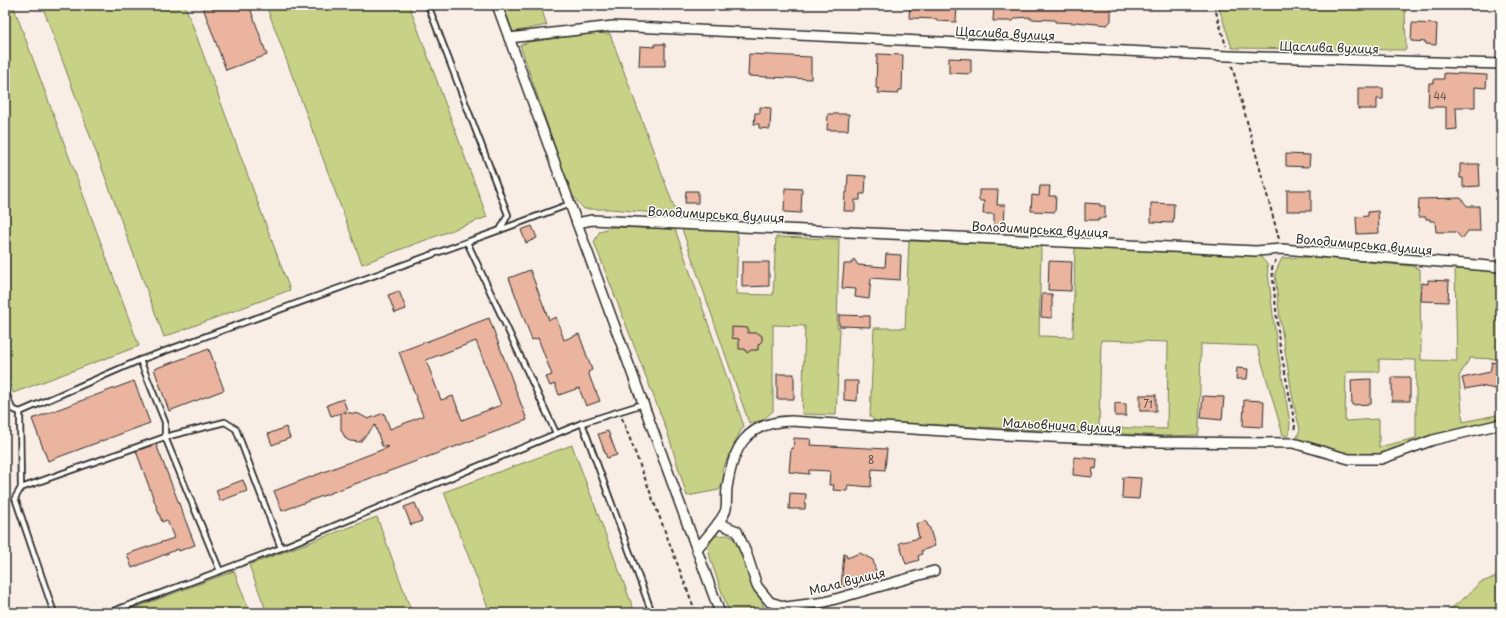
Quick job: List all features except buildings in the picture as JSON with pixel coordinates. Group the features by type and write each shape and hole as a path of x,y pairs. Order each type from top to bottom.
{"street":[{"path":"497,5 720,613"},
{"name":"Щаслива вулиця","path":"509,38 613,26 1229,56 1501,64"},
{"name":"Володимирська вулиця","path":"577,223 592,220 1256,251 1282,249 1501,267"},
{"name":"Мальовнича вулиця","path":"697,549 726,511 727,489 731,465 739,445 761,426 777,421 1013,436 1160,442 1293,443 1349,459 1381,458 1433,440 1501,424"},
{"name":"Мала вулиця","path":"718,523 737,531 757,586 770,602 786,607 825,602 934,571"}],"lane":[{"path":"428,5 508,215 500,230"},
{"path":"5,389 12,409 20,412 140,360 570,204"},
{"path":"467,242 556,433"},
{"path":"140,360 165,422 165,437 220,571"},
{"path":"108,613 282,548 556,433 582,423 644,404"},
{"path":"20,412 20,488 15,498 54,613"},
{"path":"20,488 165,437 225,422 236,429 282,548"},
{"path":"582,423 652,613"}],"path":[{"path":"1214,5 1282,249 1272,268 1279,341 1295,425 1293,443"},
{"path":"619,411 696,613"}],"green space":[{"path":"5,5 13,5 139,346 13,393 5,370"},
{"path":"42,5 185,5 290,290 164,337"},
{"path":"266,5 409,5 487,217 362,264"},
{"path":"503,5 540,5 547,25 513,32"},
{"path":"1218,5 1405,5 1406,50 1232,48"},
{"path":"593,33 610,34 677,215 611,209 584,209 571,194 520,45 529,42"},
{"path":"612,227 675,229 744,426 722,470 725,478 719,490 687,496 667,431 594,242 600,231"},
{"path":"682,229 736,231 738,236 736,294 773,295 776,237 839,239 837,328 840,328 836,415 802,414 805,326 773,325 773,411 763,420 749,423"},
{"path":"909,241 1040,245 1039,336 1073,337 1075,247 1259,255 1267,264 1276,340 1290,423 1289,436 1283,435 1257,346 1201,344 1198,435 1167,436 876,422 870,416 874,328 905,328","holes":["1101,340 1168,342 1167,429 1099,427"]},
{"path":"1314,257 1412,266 1420,269 1421,360 1457,361 1455,269 1501,270 1501,359 1470,358 1459,376 1463,422 1501,414 1501,422 1425,440 1381,454 1366,456 1347,455 1296,440 1300,429 1294,406 1280,320 1275,273 1282,258","holes":["1379,359 1416,360 1416,438 1379,447 1379,419 1345,421 1346,372 1379,372"]},
{"path":"572,445 635,613 490,613 444,492"},
{"path":"377,517 412,613 267,613 249,565"},
{"path":"728,535 738,542 766,613 729,613 708,548 713,536"},
{"path":"234,571 250,613 121,613"},
{"path":"1495,577 1501,577 1501,613 1439,613 1449,610 1468,595 1479,583"}]}
